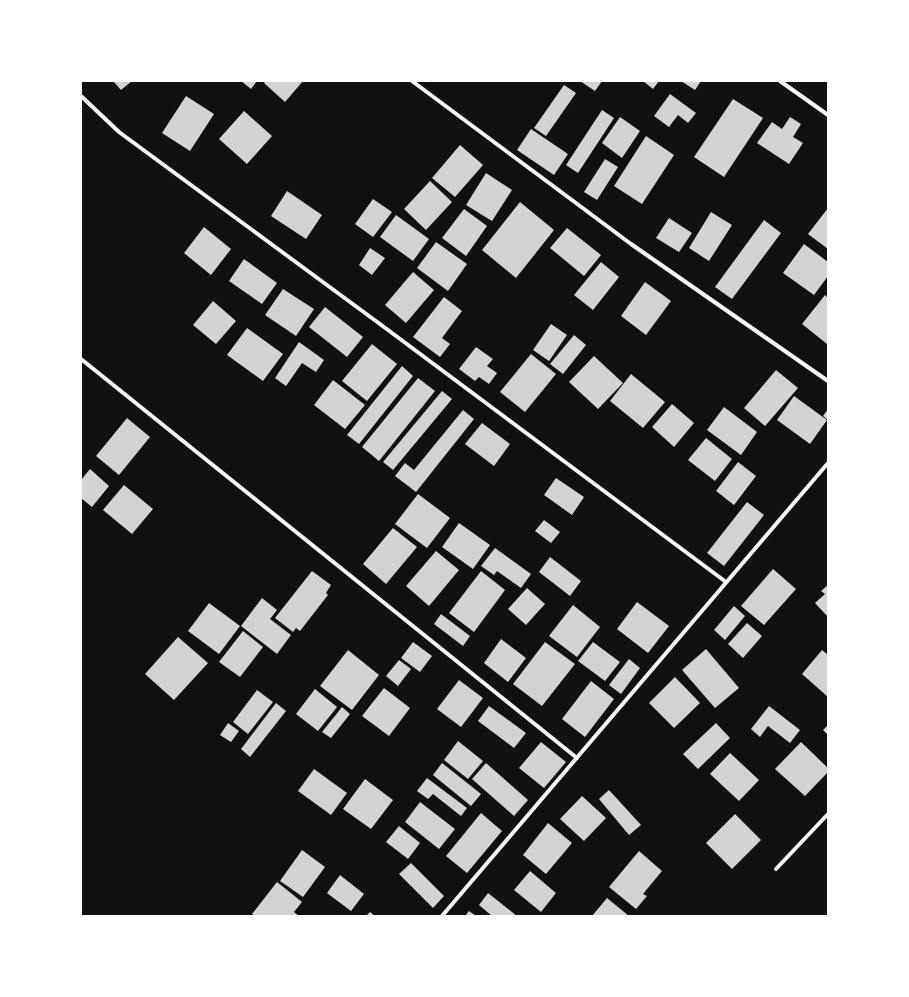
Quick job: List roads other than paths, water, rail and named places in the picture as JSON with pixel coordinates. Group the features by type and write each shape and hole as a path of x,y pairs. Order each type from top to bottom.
{"street":[{"path":"412,81 631,244 828,381"},
{"path":"780,81 828,115"},
{"path":"81,96 119,132 726,582"},
{"path":"81,359 577,758"},
{"path":"442,916 828,463"},
{"path":"776,869 828,814"}]}
